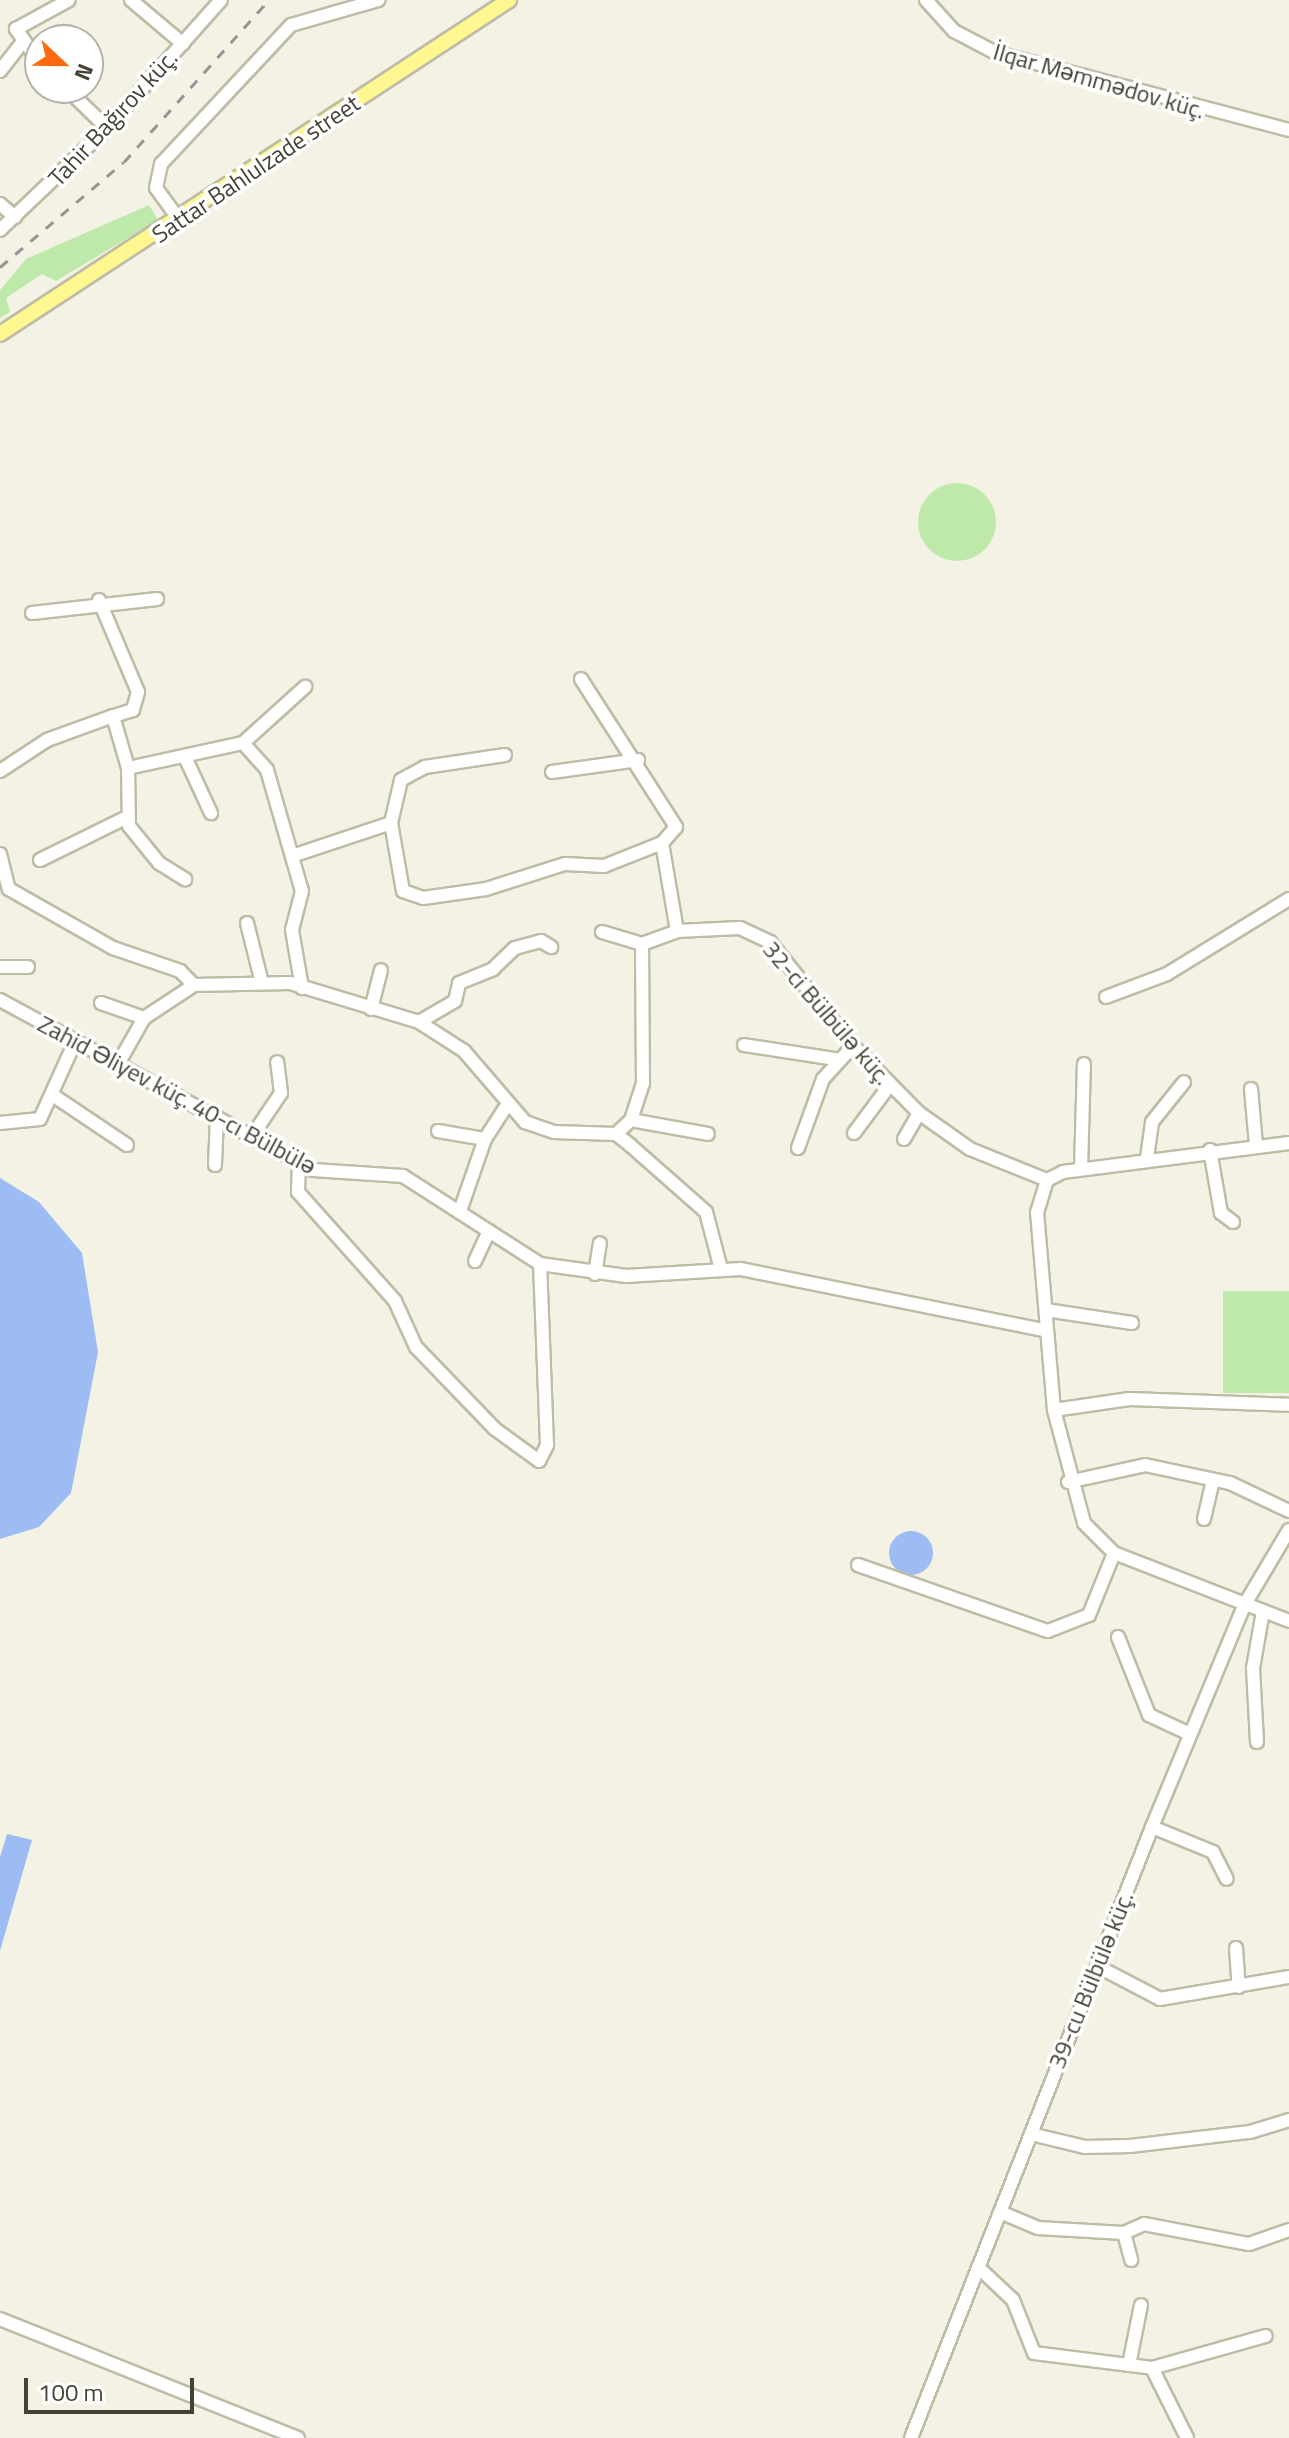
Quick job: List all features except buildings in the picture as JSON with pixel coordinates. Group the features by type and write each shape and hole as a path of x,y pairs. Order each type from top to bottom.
{"main road":[{"name":"Sattar Bahlulzade street","path":"0,334 180,221 509,0"}],"street":[{"path":"24,47 19,23 69,0"},
{"path":"131,0 183,44"},
{"name":"Tahir Bağırov küç.","path":"0,230 107,128 221,0"},
{"path":"180,221 156,188 161,164 291,25 378,0"},
{"name":"İlqar Məmmədov küç.","path":"926,0 954,31 994,52 1289,130"},
{"path":"0,71 21,44"},
{"path":"82,104 107,128"},
{"path":"0,204 15,217"},
{"path":"32,613 99,600 157,599"},
{"path":"0,771 47,740 133,710 138,692 99,600"},
{"path":"505,755 411,771 394,792 391,823 398,886 423,898 486,889 565,864 604,866 662,843 676,827 638,760 581,679"},
{"path":"128,768 243,743 305,687"},
{"path":"113,716 128,768 127,817 143,847 185,879"},
{"path":"243,743 267,770 292,856 302,898 292,930 302,988"},
{"path":"185,757 211,813"},
{"path":"552,772 638,760"},
{"path":"40,860 127,817"},
{"path":"292,856 391,823"},
{"path":"662,843 677,931"},
{"path":"0,854 9,889 113,948 180,971 194,985"},
{"path":"1106,997 1167,974 1289,899"},
{"path":"247,923 262,983"},
{"name":"32-ci Bülbülə küç.","path":"642,944 677,931 740,928 762,936 853,1046 889,1086 919,1113 970,1149 1047,1180"},
{"path":"602,932 642,944 645,1061 631,1120 616,1134"},
{"path":"419,1022 455,1001 459,983 493,969 515,948 541,941 551,947"},
{"path":"0,967 28,967"},
{"path":"371,1009 381,970"},
{"path":"118,1064 144,1018 194,985 262,983 302,988 419,1022 464,1051 507,1105 539,1128 616,1134 706,1212 721,1269"},
{"name":"Zahid Əliyev küç. 40-cı Bülbülə","path":"0,1000 326,1174 395,1172 540,1264 595,1274 721,1269 1043,1330"},
{"path":"101,1003 144,1018"},
{"path":"0,1123 40,1119 54,1096 75,1042"},
{"path":"744,1045 835,1059"},
{"path":"798,1148 835,1059 853,1046"},
{"path":"252,1136 281,1093 277,1062"},
{"path":"1081,1169 1084,1064"},
{"path":"1147,1158 1152,1122 1184,1082"},
{"path":"854,1133 889,1086"},
{"path":"1251,1089 1256,1145"},
{"path":"54,1096 127,1145"},
{"path":"460,1211 485,1139 507,1105"},
{"path":"904,1139 919,1113"},
{"path":"215,1165 217,1117"},
{"path":"631,1120 708,1134"},
{"path":"438,1131 485,1139"},
{"path":"1289,1143 1210,1150 1081,1169 1047,1180 1037,1212 1046,1310 1043,1330 1054,1410 1068,1482 1094,1538 1114,1553 1289,1621"},
{"path":"1210,1150 1221,1213 1233,1222"},
{"path":"299,1162 298,1192 395,1301 416,1347 495,1429 539,1461 547,1445 540,1264"},
{"path":"475,1261 489,1231"},
{"path":"595,1274 600,1243"},
{"path":"1046,1310 1132,1323"},
{"path":"1054,1410 1129,1399 1289,1405"},
{"path":"1068,1482 1145,1465 1213,1481 1289,1511"},
{"path":"1204,1519 1213,1481"},
{"name":"39-cu Bülbülə küç.","path":"911,2438 1190,1734 1245,1604 1289,1530"},
{"path":"858,1565 1048,1631 1089,1615 1114,1553"},
{"path":"1257,1742 1253,1668 1263,1611"},
{"path":"1118,1637 1149,1715 1190,1734"},
{"path":"1152,1827 1213,1852 1227,1879"},
{"path":"1236,1948 1239,1987"},
{"path":"1097,1966 1160,1999 1289,1977"},
{"path":"1031,2134 1085,2147 1130,2146 1250,2132 1289,2120"},
{"path":"1000,2212 1038,2228 1124,2233 1144,2224 1249,2244 1289,2230"},
{"path":"1124,2233 1131,2260"},
{"path":"978,2267 1013,2300 1034,2353 1152,2368 1266,2336"},
{"path":"1129,2365 1141,2305"},
{"path":"0,2319 298,2438"},
{"path":"1152,2368 1187,2438"}],"green space":[{"path":"149,205 158,220 56,281 42,274 6,298 10,312 0,318 0,290 26,259"},
{"path":"957,483 972,486 985,494 993,507 996,522 993,537 985,550 972,558 957,561 942,558 929,550 921,537 918,522 921,507 929,494 942,486"},
{"path":"1223,1291 1289,1291 1289,1393 1223,1393"}],"water":[{"path":"0,1178 39,1202 82,1253 98,1352 71,1493 39,1527 0,1539"},
{"path":"911,1531 927,1537 933,1553 927,1569 911,1575 895,1569 889,1553 895,1537"},
{"path":"7,1834 32,1840 0,1951 0,1857"}],"railway":[{"path":"0,267 124,162 269,0"}]}
